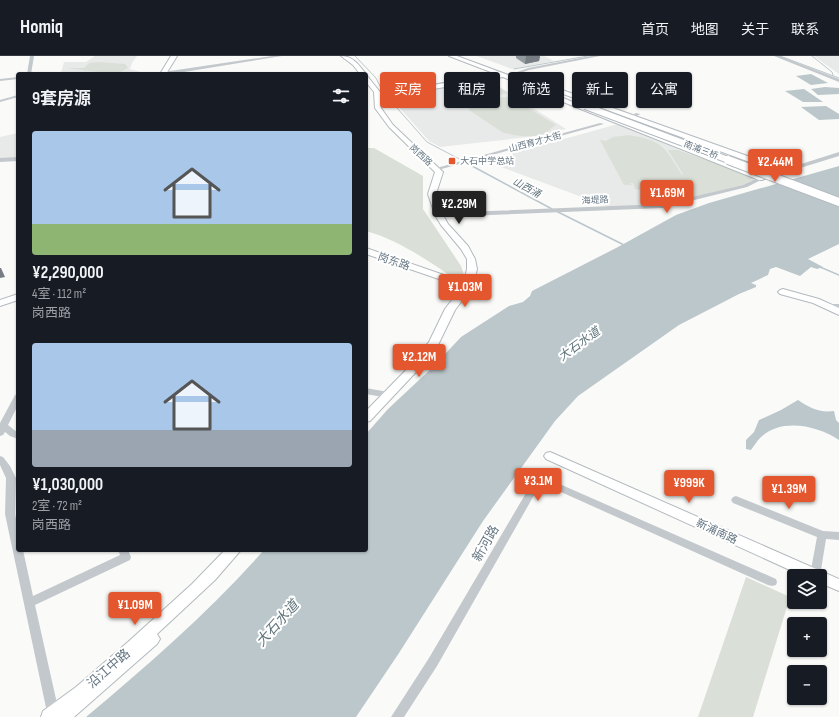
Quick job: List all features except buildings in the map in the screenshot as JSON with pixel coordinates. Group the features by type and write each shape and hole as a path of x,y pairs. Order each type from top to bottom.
{"main road":[{"path":"165,72 174,56"},
{"path":"344,56 355,64 361,72"},
{"path":"452,56 508,77"},
{"path":"466,56 509,72"},
{"path":"436,86 504,75"},
{"name":"岗西路","path":"368,80 380,91"},
{"path":"564,92 635,115 783,171"},
{"name":"岗西路","path":"380,102 378,108 391,126 439,172 432,194 439,215 445,225 465,248 471,259 472,269 468,286 450,309 434,343 385,394"},
{"path":"564,102 604,121 618,122 762,178"},
{"name":"南浦三桥","path":"596,108 839,197"},
{"name":"南浦三桥","path":"596,108 839,202"},
{"path":"703,155 716,152 720,148"},
{"path":"728,151 757,158 782,156"},
{"path":"748,172 755,174 765,172 768,171 768,166"},
{"name":"岗东路","path":"368,252 468,286"},
{"path":"782,292 816,301 839,312"},
{"path":"0,303 16,298"},
{"path":"368,407 385,394"},
{"path":"368,415 385,394"},
{"name":"新浦南路","path":"550,456 801,569"},
{"name":"沿江中路","path":"54,716 169,614 232,552"},
{"name":"沿江中路","path":"54,716 130,659 208,588 241,552"},
{"name":"新浦南路","path":"827,580 839,585"}],"street":[{"path":"29,72 32,56"},
{"path":"174,72 280,56"},
{"path":"520,72 528,69 598,56"},
{"path":"776,56 839,81"},
{"path":"0,80 16,78"},
{"path":"0,101 16,97"},
{"name":"山西育才大街","path":"436,169 604,121"},
{"name":"海堤路","path":"439,215 662,206 745,186 762,178 839,154"},
{"path":"768,166 782,156"},
{"path":"0,160 16,159"},
{"path":"768,166 790,160"},
{"path":"828,306 839,306"},
{"path":"368,391 385,394"},
{"path":"16,401 2,429 16,435"},
{"path":"0,459 7,468 14,488 10,514 16,542"},
{"name":"新河路","path":"397,717 433,662 539,478 772,582"},
{"path":"736,500 822,535 839,536"},
{"path":"818,569 822,535"},
{"path":"18,552 54,716"},
{"path":"29,603 126,557 124,552"}],"shaded area":[{"path":"95,56 137,56 130,69 141,72 61,72 64,62 86,62"},
{"path":"477,56 544,56 554,61 512,69"},
{"path":"814,56 839,56 839,74"},
{"path":"98,62 125,64 128,68 120,72 100,72 65,68 84,68 89,63"},
{"path":"500,87 508,92 508,108 533,108 566,129 538,136 440,147 429,141 400,108 436,108 436,89 444,88 444,108 500,108"},
{"path":"500,88 508,93 500,95"},
{"path":"508,97 508,108 528,108 556,125 545,133 533,136 522,136 502,132 469,110 469,108 500,108 500,98"},
{"path":"618,124 694,156 756,178 661,205 611,208 485,161"},
{"path":"16,133 16,158 0,159 0,137"},
{"path":"629,135 650,140 662,147 682,175 683,174 668,150 678,150 756,178 743,185 661,205 651,206 651,204 677,197 664,188 648,191 635,189 633,183 630,183 632,185 624,185 600,140 606,141 613,137"},
{"path":"368,148 374,148 423,176 423,209 461,266 465,278 457,280 402,245 368,232"},
{"path":"746,577 787,596 787,607 753,717 698,717"}],"water":[{"path":"811,74 828,83 811,85 796,76"},
{"path":"825,87 839,88 839,94 818,95 811,89"},
{"path":"804,89 823,102 803,102 785,91"},
{"path":"826,106 839,114 839,119 819,120 801,107"},
{"name":"大石水道","path":"839,166 839,244 808,259 823,267 817,269 811,267 800,276 776,267 770,269 768,275 751,283 756,285 756,287 739,294 679,325 578,396 555,421 483,521 399,653 356,717 86,717 178,637 222,595 262,552 368,552 368,432 388,409 433,367 461,337 509,306 523,302 530,296 532,291 618,247 676,215 709,203"},
{"path":"798,400 815,409 834,411 836,420 839,423 839,440 821,431 810,428 800,426 778,427 769,431 760,438 751,450 746,449 746,440 754,432 759,420"}],"waterway":[{"name":"山西涌","path":"355,56 376,78 383,92 427,142 463,161"},
{"path":"514,69 588,56"},
{"path":"780,56 839,78"},
{"path":"812,56 832,72 833,75"},
{"path":"436,84 444,82"},
{"name":"山西涌","path":"461,160 552,209"},
{"name":"山西涌","path":"556,211 624,245"},
{"path":"820,267 839,275"}],"place":[{"name":"大石中学总站","path":"452,161"}]}
